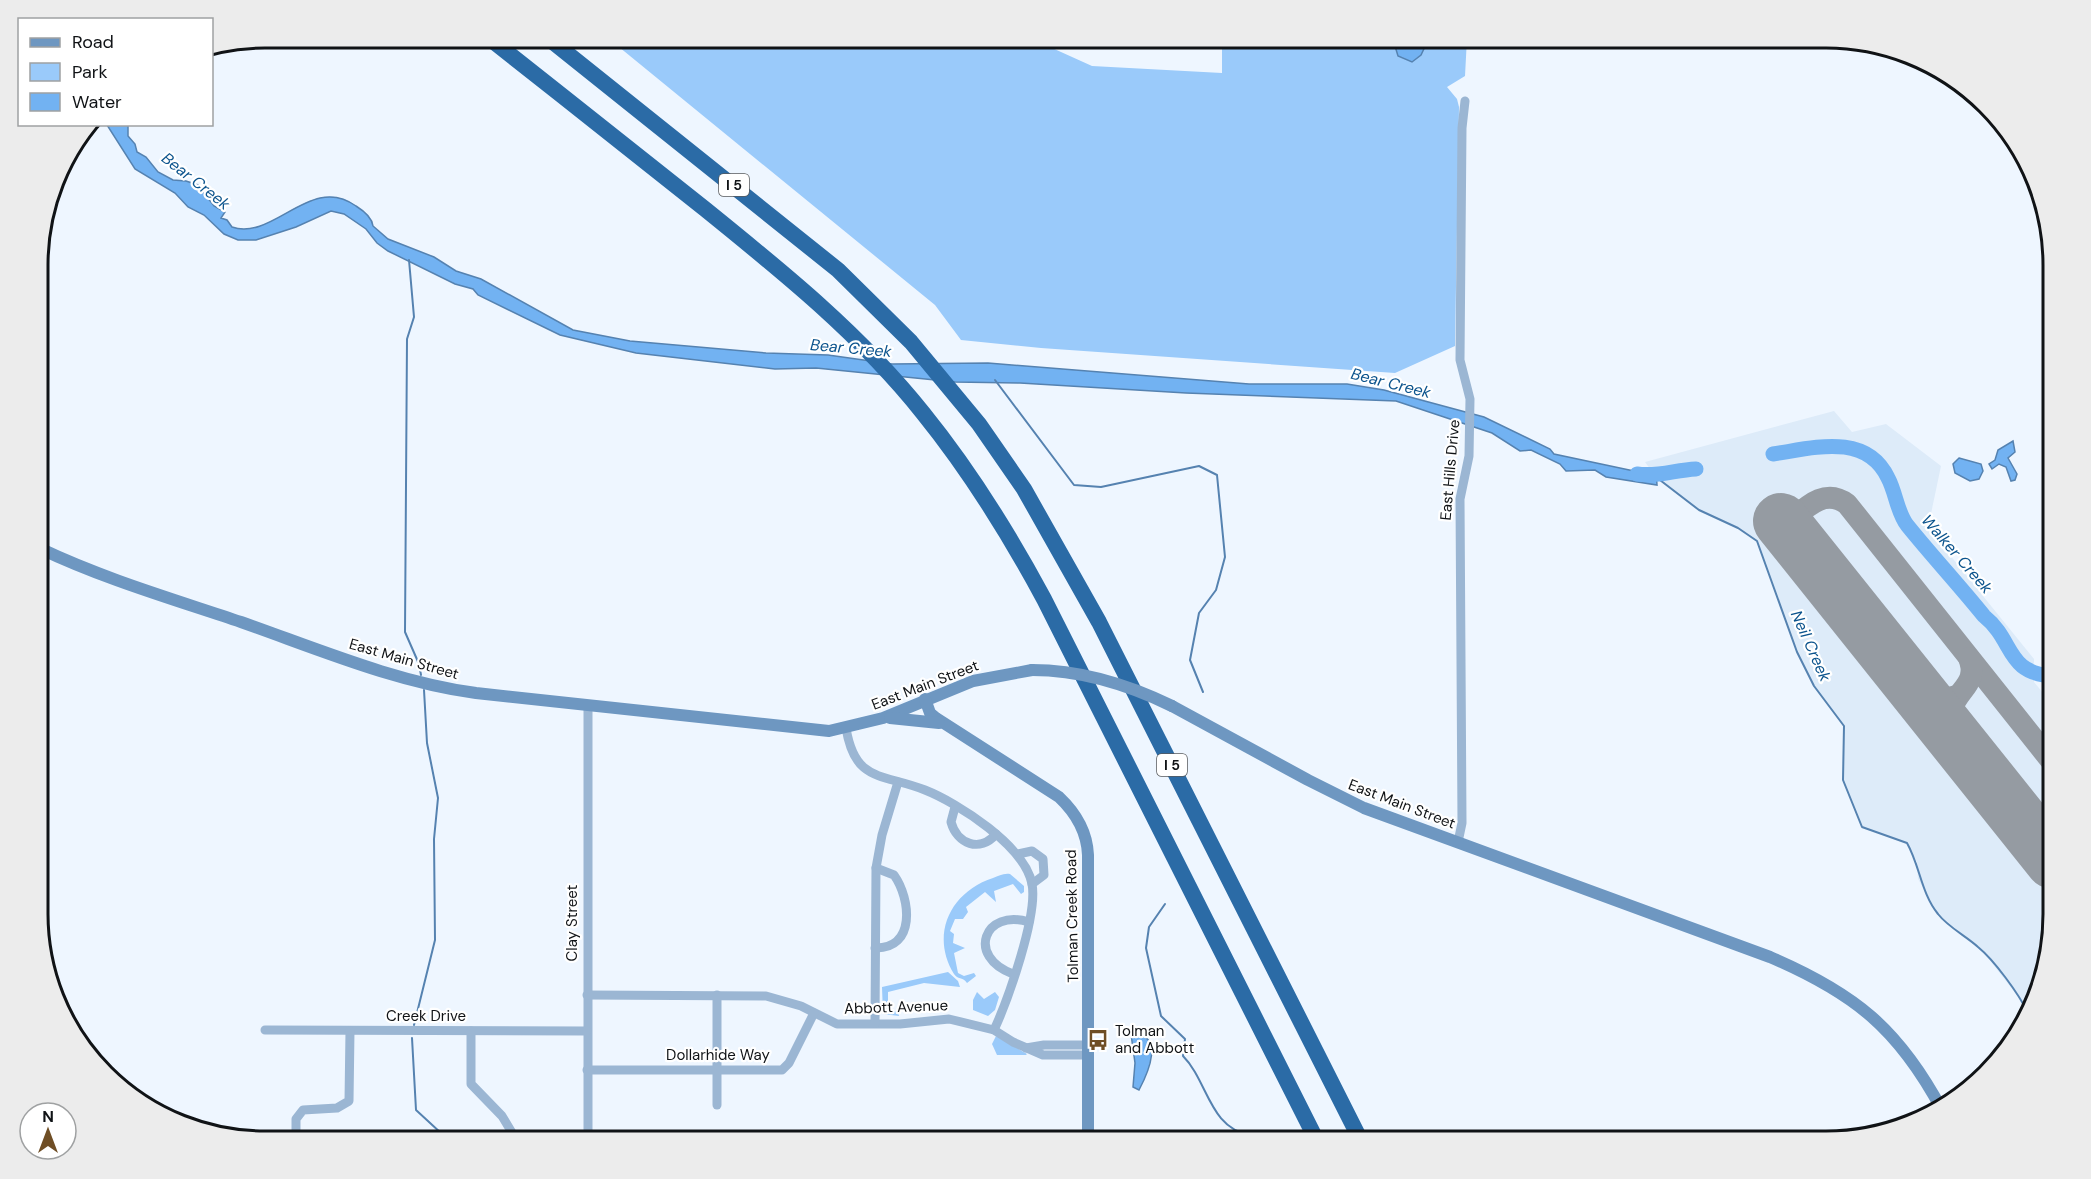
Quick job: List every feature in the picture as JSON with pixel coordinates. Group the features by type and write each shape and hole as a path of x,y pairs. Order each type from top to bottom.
{"highway":[{"name":"I 5","path":"502,48 807,292 850,334 923,413 986,500 1034,580 1312,1131"},
{"name":"I 5","path":"561,48 838,270 911,342 962,401 1024,489 1099,622 1356,1131"}],"street":[{"name":"East Hills Drive","path":"1458,842 1462,823 1460,499 1470,439 1468,384 1460,360 1462,128 1465,101"},
{"name":"East Main Street","path":"48,552 128,585 408,679 458,691 815,731 846,728 883,718 925,699 983,678 1032,670 1071,672 1103,679 1172,706 1339,796 1770,957 1823,981 1865,1011 1898,1041 1920,1070 1937,1101"},
{"name":"Tolman Creek Road","path":"925,699 930,713 946,725 1059,796 1070,807 1082,827 1088,855 1088,1131"},
{"name":"Clay Street","path":"588,705 588,1131"},
{"path":"883,718 922,719 946,725"},
{"path":"846,728 852,753 863,769 931,793 996,834 1018,854 1032,884 1033,904 1014,974 994,1030"},
{"path":"875,1023 876,868 882,835 898,782"},
{"path":"956,807 951,822 959,839 968,844 978,844 986,842 996,834"},
{"path":"1018,854 1032,851 1043,859 1044,875 1032,884"},
{"path":"875,948 893,944 900,936 907,917 908,902 894,875 876,868"},
{"path":"1014,974 997,967 989,959 986,939 992,927 1004,920 1012,918 1029,922"},
{"name":"Abbott Avenue","path":"587,994 766,996 786,1001 837,1024 949,1019 994,1030 1043,1055 1088,1050"},
{"path":"717,995 717,1105"},
{"name":"Dollarhide Way","path":"587,1070 778,1070 786,1067 814,1013"},
{"name":"Creek Drive","path":"264,1030 587,1031"},
{"path":"296,1131 296,1119 303,1110 337,1108 349,1101 350,1031"},
{"path":"471,1031 471,1084 502,1116 511,1131"}],"shaded area":[{"path":"1834,411 1852,432 1886,424 1941,466 1928,528 2034,659 2034,682 2043,693 2043,929 2036,970 2024,1004 1981,949 1939,915 1918,879 1917,862 1907,844 1862,827 1843,780 1844,726 1814,686 1797,652 1757,541 1738,528 1699,510 1656,477 1645,462"}],"green space":[{"path":"620,48 1052,48 1092,66 1222,73 1222,48 1466,48 1465,76 1447,87 1457,99 1459,107 1455,346 1395,373 1041,348 961,340 935,305"},
{"path":"1010,874 1024,886 1024,892 1021,894 1013,884 994,891 996,902 985,892 966,907 968,912 963,919 955,919 950,931 954,934 953,943 965,948 954,953 958,973 964,976 974,973 976,976 967,983 954,974 947,959 944,930 948,917 955,904 965,893 1001,875"},
{"path":"948,972 958,981 960,987 924,983 888,992 888,1012 898,1011 899,1016 883,1014 882,987"},
{"path":"977,992 984,999 995,992 999,997 995,1010 988,1016 973,1010 973,1000"},
{"path":"996,1036 1027,1054 997,1055 992,1044"}],"water":[{"path":"1396,48 1424,48 1421,55 1412,62 1398,56"},
{"path":"108,126 128,126 128,136 135,144 137,152 146,157 158,172 173,180 198,185 214,206 225,212 221,218 227,220 232,227 248,229 263,225 308,202 324,197 339,198 365,212 373,226 388,239 434,257 456,271 481,279 573,330 630,341 766,353 828,355 892,364 988,363 1249,384 1347,384 1384,390 1484,417 1550,449 1554,454 1634,471 1656,470 1657,485 1606,477 1595,470 1566,471 1560,464 1531,450 1520,451 1492,433 1396,401 955,382 816,368 775,369 636,353 560,335 478,295 473,289 455,284 388,251 377,243 366,229 344,214 331,211 296,227 256,240 238,240 224,234 204,215 188,207 175,193 135,169"},
{"path":"2013,441 2015,452 2008,458 2017,474 2015,480 2011,481 2006,467 1999,464 1992,469 1989,464 1995,460 1998,450"},
{"path":"1959,458 1981,464 1983,471 1979,479 1970,481 1955,473 1953,464"},
{"path":"1131,1034 1142,1035 1151,1047 1150,1065 1139,1090 1133,1087 1135,1063"}],"waterway":[{"path":"409,260 414,317 407,339 405,632 419,664 421,675"},
{"path":"995,380 1074,485 1101,487 1199,466 1217,475 1225,557 1216,590 1199,613 1190,660 1203,692"},
{"name":"Walker Creek","path":"1773,454 1837,446 1866,454 1878,464 1888,478 1907,525 1994,626 2018,662 2026,669 2043,675"},
{"name":"Walker Creek","path":"1637,474 1652,475 1696,469"},
{"name":"Neil Creek","path":"1656,477 1699,510 1738,528 1757,541 1797,652 1814,686 1844,726 1843,780 1862,827 1907,843 1932,906 1947,923 1991,960 2024,1004"},
{"path":"414,1025 435,940 434,839 438,798 427,743 424,690"},
{"path":"1165,904 1149,927 1146,948 1161,1016 1185,1039 1183,1056 1191,1066 1217,1114 1236,1131"},
{"path":"412,1038 416,1110 439,1131"}],"taxiway":[{"path":"1785,525 1806,507 1822,499 1838,499 1847,504 2043,750"},
{"path":"1955,740 1951,711 1970,679 1972,670 1969,658"},
{"path":"1918,693 1938,701 1957,696"}],"runway":[{"path":"1781,521 2043,848"}],"place":[{"name":"Tolman and Abbott","path":"1098,1040"}],"water label":[{"name":"Bear Creek","path":"196,181"},
{"name":"Bear Creek","path":"851,348"},
{"name":"Bear Creek","path":"1391,383"}]}
